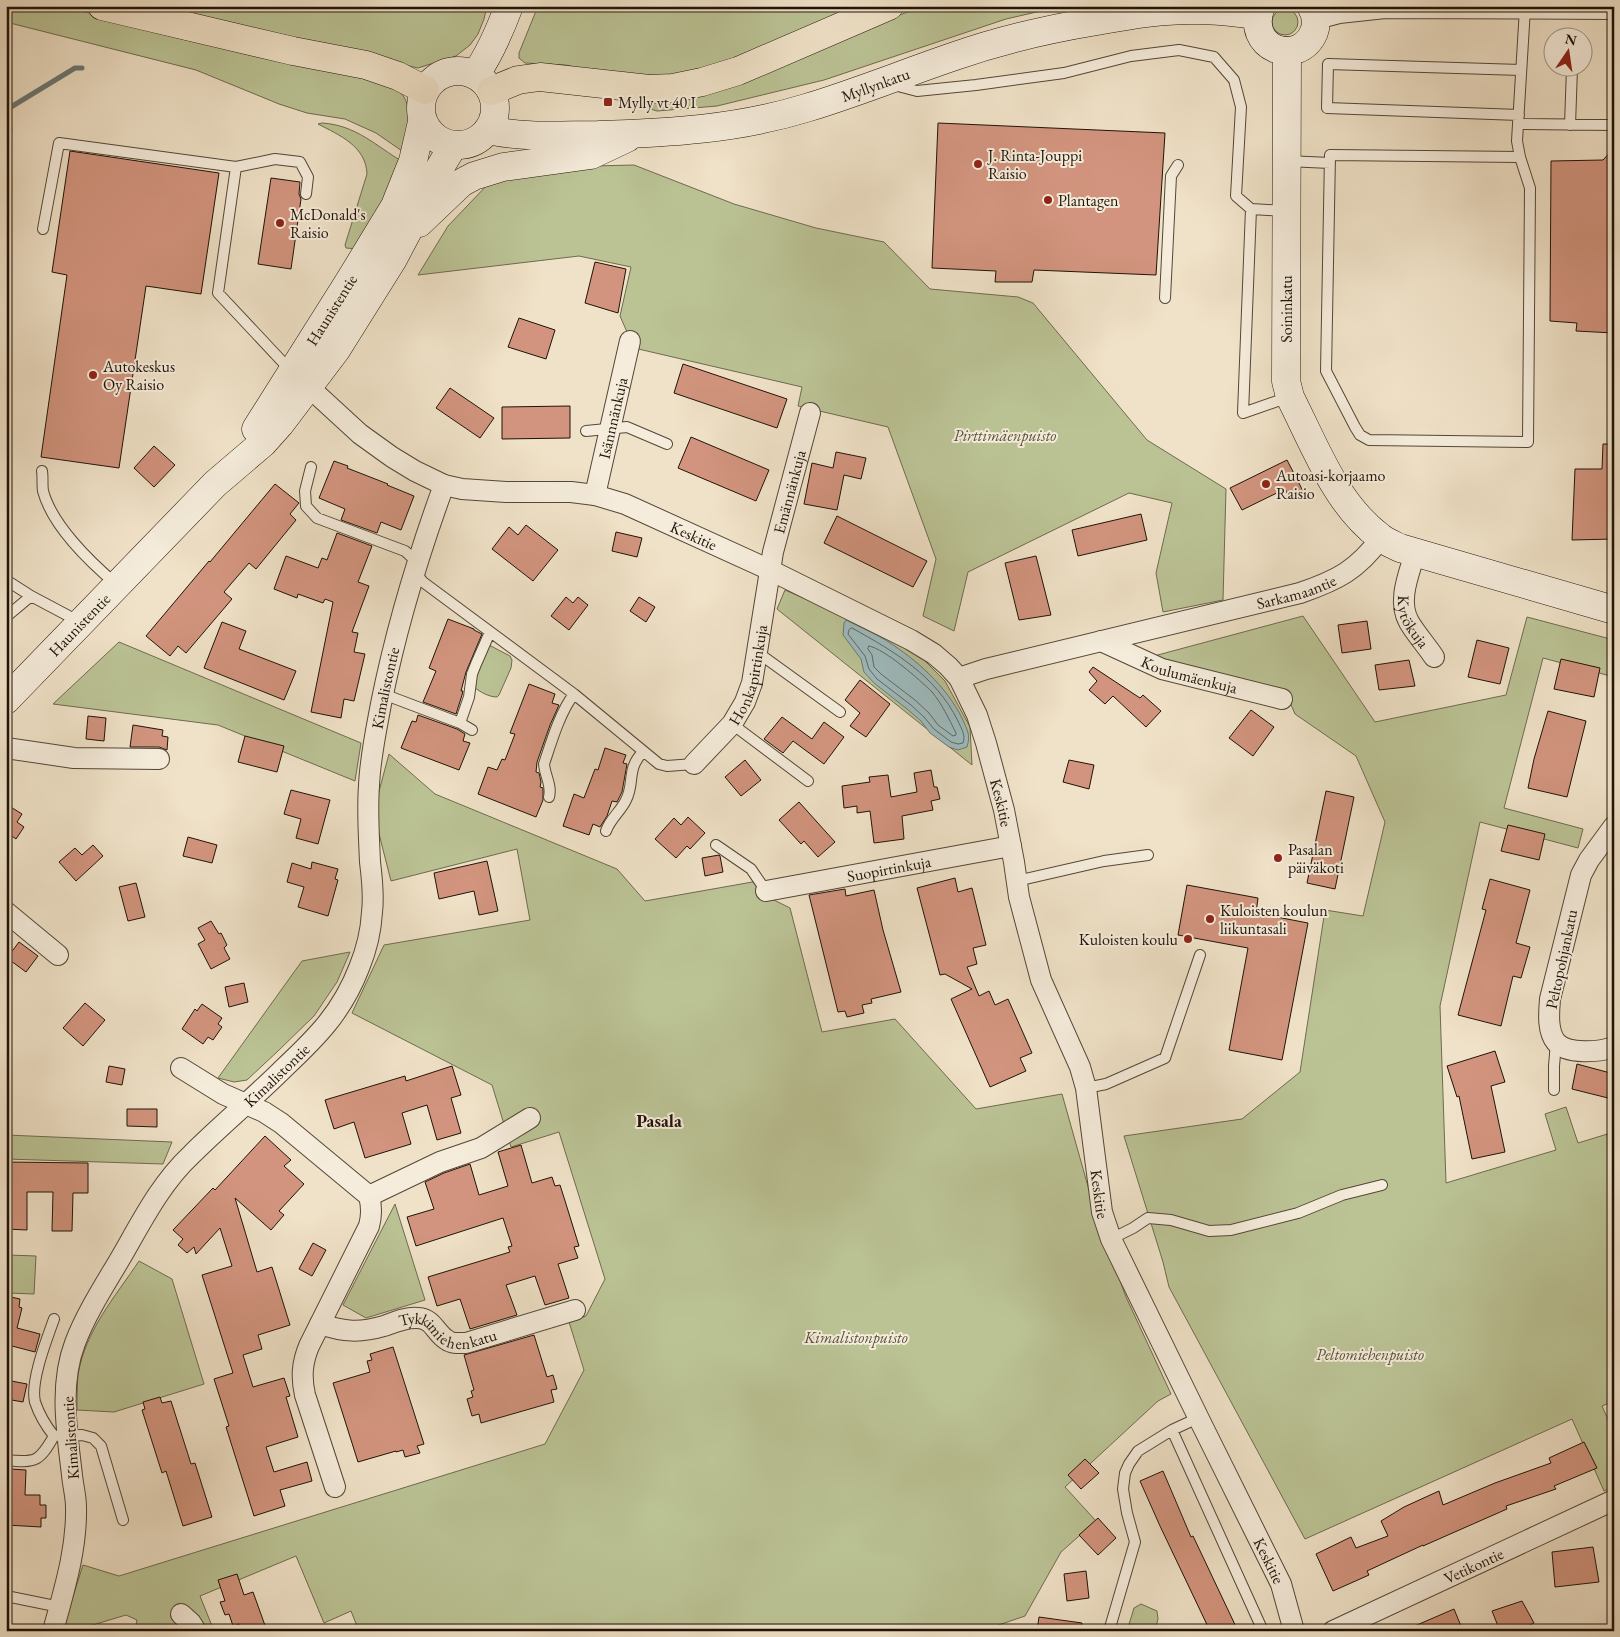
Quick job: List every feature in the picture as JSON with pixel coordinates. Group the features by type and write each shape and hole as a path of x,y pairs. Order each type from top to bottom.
{"highway":[{"path":"102,6 293,51 366,65 398,76 425,90"},
{"path":"483,83 540,77 649,89 673,88 702,82 738,70 888,6"}],"street":[{"path":"1260,11 1257,24 1259,33 1264,41 1278,50 1287,51 1297,50 1312,37 1315,28 1313,12 1385,8 1614,9"},
{"name":"Myllynkatu","path":"488,130 514,135 540,136 636,134 714,128 756,121 805,109 996,43 1036,32 1144,13 1199,10 1260,11"},
{"path":"483,83 484,62 505,15"},
{"name":"Soininkatu","path":"1287,51 1286,381 1290,397 1337,491 1362,520 1382,538"},
{"path":"449,71 462,71 483,83 495,102 495,114 488,130 477,141 468,145 453,146 444,144 434,137 422,122 420,106 428,85 437,76 449,71"},
{"name":"Haunistentie","path":"300,379 350,280 395,206 413,161 422,122"},
{"path":"405,236 461,183 474,176 503,167 591,155 636,134"},
{"name":"Haunistentie","path":"6,700 215,484 251,437 300,379 336,350 393,259 433,179 453,146"},
{"name":"Isännnänkuja","path":"595,495 630,341"},
{"name":"Keskitie","path":"300,379 360,434 415,471 444,485 462,489 506,492 571,492 595,495 625,504 770,570 911,640 934,654 959,678 977,715 986,743 1004,810 1019,897 1041,980 1080,1067 1086,1088 1102,1212 1111,1239 1281,1584 1294,1631"},
{"name":"Emännänkuja","path":"770,570 773,552 810,413"},
{"name":"Kimalistontie","path":"53,1631 73,1552 76,1529 76,1503 60,1436 75,1344 99,1295 151,1205 170,1178 190,1156 319,1034 340,1005 359,968 367,941 372,912 368,831 369,786 373,747 390,664 416,567 444,485"},
{"path":"1382,538 1400,548 1415,553 1614,610"},
{"name":"Sarkamaantie","path":"959,678 986,669 1300,593 1346,574 1368,556 1382,538"},
{"name":"Kytökuja","path":"1415,553 1403,605 1408,620 1434,657"},
{"name":"Honkapirtinkuja","path":"694,764 732,724 745,702 752,683 770,570"},
{"name":"Koulumäenkuja","path":"1101,641 1162,669 1282,700"},
{"path":"6,748 74,758 159,759"},
{"name":"Peltopohjankatu","path":"1556,1042 1548,1017 1550,999 1576,890 1588,860 1614,826"},
{"name":"Suopirtinkuja","path":"766,891 1011,846"},
{"path":"6,912 58,955"},
{"path":"1556,1042 1570,1049 1586,1052 1606,1050 1614,1047"},
{"path":"180,1068 223,1094 264,1112 281,1123 369,1196 372,1206 369,1226 304,1358 302,1371 302,1383 335,1487"},
{"path":"369,1196 440,1162 481,1148 530,1118"},
{"name":"Tykkimiehenkatu","path":"320,1324 349,1332 364,1331 407,1318 426,1319 434,1325 447,1341 466,1343 575,1310"},
{"name":"Vetikontie","path":"1333,1631 1614,1500"},
{"path":"181,1614 191,1623 196,1631"}],"lane":[{"path":"1520,157 1330,155 1326,371 1355,428 1360,435 1369,440 1528,442 1530,188 1517,141 1525,8"},
{"path":"881,82 917,91 976,85 1064,72 1130,56 1179,50 1214,57 1234,80 1241,107 1236,196 1251,209 1286,211"},
{"path":"1521,70 1328,64 1327,108 1518,119 1570,125 1614,125"},
{"path":"1570,125 1572,78"},
{"path":"43,229 59,143 236,167 275,159 300,162 308,177 306,194"},
{"path":"1286,161 1330,163"},
{"path":"1165,298 1171,176 1178,165"},
{"path":"236,167 218,292 300,379"},
{"path":"1251,209 1243,413 1290,397"},
{"path":"586,431 627,427 667,444"},
{"path":"311,467 305,491 306,506 317,518 405,551 423,582 574,694 659,764 667,766 694,764"},
{"path":"42,471 43,490 51,510 76,546 117,585"},
{"path":"6,580 80,623"},
{"path":"6,617 31,596"},
{"path":"460,723 469,697 474,668 490,632"},
{"path":"756,652 840,712"},
{"path":"384,694 460,723 472,730"},
{"path":"549,798 550,785 544,764 559,723 574,694"},
{"path":"732,724 808,781"},
{"path":"606,831 627,800 632,769 643,752"},
{"path":"716,844 752,869 766,891"},
{"path":"1017,880 1148,855"},
{"path":"1086,1088 1106,1084 1165,1058 1200,955"},
{"path":"1554,1090 1556,1042"},
{"path":"1111,1239 1148,1218 1171,1220 1209,1231 1231,1230 1298,1213 1342,1195 1382,1185"},
{"path":"54,1318 35,1383 35,1401 44,1423 60,1436 82,1435 93,1438 101,1446 124,1520"},
{"path":"1109,1631 1136,1542 1127,1513 1123,1489 1125,1473 1138,1450 1172,1430 1198,1418"},
{"path":"1172,1430 1263,1631"},
{"path":"6,1460 34,1461 60,1436"},
{"path":"6,1596 60,1606"}],"green space":[{"path":"6,6 59,6 373,78 395,88 406,101 409,127 405,153 376,133 345,119 307,113 279,104 196,70 6,22"},
{"path":"147,6 487,6 478,34 470,45 456,56 418,68"},
{"path":"538,6 857,6 783,39 709,68 667,76 599,73 566,65 525,63 519,58 519,53"},
{"path":"924,6 1063,6 1006,19 824,80 717,106 657,111 641,106 640,102 642,100 867,27"},
{"path":"1285,9 1294,13 1298,22 1294,31 1285,35 1276,31 1272,22 1276,13"},
{"path":"322,123 355,132 403,162 359,249 346,248 345,245 367,174 365,164 357,149 342,137 318,124"},
{"name":"Pirttimäenpuisto","path":"634,165 734,204 816,228 884,242 930,289 1018,297 1033,303 1147,440 1226,489 1223,600 1163,612 1156,573 1172,503 1129,493 968,572 954,631 923,616 936,559 888,427 798,406 802,387 634,348 620,316 631,267 579,256 418,275 448,226 489,183 552,167"},
{"path":"785,590 845,616 915,651 945,681 970,727 972,765 777,609"},
{"name":"Peltomiehenpuisto","path":"1303,616 1375,722 1506,695 1527,617 1614,640 1614,677 1543,658 1504,808 1583,829 1578,848 1480,822 1440,1006 1446,1183 1556,1150 1545,1114 1566,1107 1578,1143 1614,1132 1614,1401 1602,1406 1614,1433 1614,1486 1604,1491 1572,1419 1305,1539 1169,1287 1124,1136 1242,1119 1300,1072 1325,910 1363,916 1385,822 1356,756 1295,714 1286,693 1154,656"},
{"path":"119,642 361,743 355,781 218,725 53,704"},
{"path":"491,646 510,656 512,660 511,668 497,697 485,694 474,687 476,670 487,647"},
{"name":"Kimalistonpuisto","path":"389,754 435,794 617,869 645,901 758,881 760,893 790,908 822,1032 895,1019 976,1109 1062,1094 1096,1215 1126,1297 1171,1394 1158,1401 1065,1487 1096,1521 1061,1552 1025,1616 981,1631 359,1631 351,1611 324,1623 296,1556 200,1596 214,1631 135,1631 137,1620 126,1615 73,1631 62,1631 83,1565 119,1576 545,1444 584,1370 569,1322 586,1316 605,1279 559,1132 511,1147 492,1085 352,1013 384,945 530,920 517,849 391,881 378,830 378,795"},
{"path":"350,952 337,982 314,1016 278,1051 247,1080 234,1082 218,1078 302,961"},
{"path":"6,1135 172,1142 163,1164 6,1159"},
{"path":"395,1204 425,1300 366,1318 343,1305"},
{"path":"8,1255 36,1256 34,1294 8,1293 6,1295 6,1257"},
{"path":"139,1261 172,1279 204,1384 114,1412 77,1410 78,1375 87,1344 102,1315"},
{"path":"1141,1604 1157,1611 1158,1619 1155,1631 1127,1631 1134,1608"}],"water":[{"path":"846,620 887,641 920,665 930,675 948,695 962,718 967,729 967,747 958,750 949,747 930,733 921,721 874,683 864,672 861,659 843,635"}],"building":[{"name":"Plantagen","path":"938,123 1165,133 1156,275 1034,270 1032,282 995,282 996,271 932,268"},
{"path":"1614,148 1614,333 1576,331 1577,323 1550,321 1551,161 1603,160"},
{"name":"Autokeskus Oy Raisio","path":"70,151 219,173 201,294 146,286 119,468 41,457 67,275 52,272"},
{"path":"271,178 300,182 299,194 301,199 291,269 258,264"},
{"path":"595,262 626,269 618,313 585,303"},
{"path":"519,318 555,330 546,359 508,347"},
{"path":"683,364 787,399 777,428 674,393"},
{"path":"450,388 494,418 480,438 436,408"},
{"path":"570,406 570,438 502,439 502,407"},
{"path":"691,437 769,470 756,501 678,468"},
{"path":"1603,444 1614,444 1614,539 1572,540 1575,469 1602,469"},
{"path":"154,446 175,465 154,487 134,468"},
{"path":"836,452 866,458 861,479 844,475 837,510 804,504 812,463 833,468"},
{"path":"1287,460 1304,493 1290,500 1285,489 1242,510 1230,488"},
{"path":"334,461 414,496 401,530 381,522 377,533 341,520 345,509 319,498"},
{"path":"275,484 299,503 290,514 296,520 256,569 249,563 224,592 232,599 186,653 178,646 170,656 146,636"},
{"path":"1141,514 1147,540 1078,556 1072,530"},
{"path":"837,516 927,561 913,587 824,543"},
{"path":"526,525 558,550 533,581 492,549 509,527 518,535"},
{"path":"616,532 642,538 637,557 612,551"},
{"path":"337,533 372,546 358,582 369,586 352,632 358,633 354,652 365,654 354,701 344,699 341,718 311,712 333,602 325,599 323,603 298,594 297,598 274,589 286,556 318,568 322,558 327,560"},
{"path":"1036,556 1051,615 1019,620 1005,563"},
{"path":"566,597 573,603 578,597 588,605 569,630 551,616"},
{"path":"639,597 655,607 646,622 630,611"},
{"path":"448,619 482,634 466,672 456,714 423,702 436,671 429,668"},
{"path":"1367,621 1371,649 1342,653 1338,625"},
{"path":"222,622 246,631 239,649 296,671 284,700 204,668"},
{"path":"1477,640 1509,648 1500,684 1468,677"},
{"path":"1561,659 1600,668 1594,697 1554,689"},
{"path":"1409,660 1415,686 1379,690 1375,665"},
{"path":"1093,667 1140,698 1143,695 1161,711 1146,727 1113,696 1105,704 1089,690 1097,681 1089,672"},
{"path":"860,680 890,704 866,737 850,726 860,713 845,700"},
{"path":"529,684 555,694 552,703 559,705 537,762 536,772 539,773 540,787 543,788 543,800 536,817 478,794 488,767 497,770 502,759 505,760 515,734 510,733"},
{"path":"1251,710 1274,727 1253,756 1229,738"},
{"path":"1548,711 1586,721 1567,797 1528,788"},
{"path":"418,715 457,729 465,734 463,741 470,743 459,770 401,748 412,721 416,722"},
{"path":"88,716 106,718 104,741 86,739"},
{"path":"782,717 812,739 824,722 844,737 824,764 793,741 783,753 764,739"},
{"path":"133,725 163,730 162,736 168,737 167,750 159,747 130,747"},
{"path":"245,736 284,746 277,772 238,762"},
{"path":"605,748 626,755 623,763 627,764 622,792 617,802 612,801 607,816 600,827 593,824 589,835 563,826 574,794 584,798 595,769 598,770"},
{"path":"745,760 761,780 741,796 725,777"},
{"path":"1069,760 1094,765 1089,789 1063,782"},
{"path":"931,770 934,787 937,787 940,799 931,801 933,810 902,816 904,839 874,843 870,811 857,813 857,806 844,808 842,786 870,782 869,777 888,775 891,797 917,792 914,773"},
{"path":"291,790 330,800 318,844 296,838 301,819 284,814"},
{"path":"1326,791 1354,797 1335,889 1307,883"},
{"path":"799,802 835,842 818,857 804,841 801,844 779,820"},
{"path":"6,804 22,814 17,822 24,827 16,839 9,834 6,838"},
{"path":"688,817 705,833 690,849 687,846 676,858 655,839 674,818 681,825"},
{"path":"1508,825 1545,834 1539,860 1501,851"},
{"path":"188,837 217,845 212,863 183,856"},
{"path":"93,845 103,856 76,881 59,862 75,848 82,855"},
{"path":"719,855 723,872 705,876 702,858"},
{"path":"487,861 498,911 479,915 474,891 439,899 434,873"},
{"path":"312,862 338,869 335,879 338,880 328,916 298,907 304,887 287,882 292,863 311,869"},
{"path":"955,878 958,892 972,888 986,945 973,948 977,964 967,967 979,996 989,991 995,1005 1008,999 1032,1053 1020,1058 1026,1071 990,1087 951,999 972,989 945,974 940,975 917,888"},
{"path":"1490,879 1530,890 1516,943 1530,947 1521,978 1513,976 1501,1026 1458,1015 1486,910 1482,909"},
{"path":"136,883 145,917 128,921 119,887"},
{"path":"1187,885 1258,898 1256,913 1308,923 1282,1060 1229,1050 1248,948 1178,935"},
{"path":"845,889 846,896 874,890 883,930 901,992 871,999 872,1003 862,1005 864,1013 847,1017 845,1011 838,1012 809,895"},
{"path":"211,921 219,934 221,933 227,945 224,948 230,959 211,969 198,944 205,940 198,928"},
{"path":"19,942 38,956 26,972 7,958"},
{"path":"244,983 248,1002 229,1007 225,987"},
{"path":"85,1003 105,1020 83,1046 63,1028"},
{"path":"202,1004 222,1018 218,1024 222,1027 213,1040 208,1037 203,1044 182,1029 195,1009 197,1011"},
{"path":"1495,1051 1505,1082 1491,1086 1505,1152 1472,1159 1459,1096 1457,1097 1447,1066"},
{"path":"1577,1064 1614,1074 1614,1082 1608,1098 1572,1089"},
{"path":"109,1066 125,1069 122,1085 106,1082"},
{"path":"452,1066 461,1095 451,1098 461,1133 437,1140 427,1105 402,1113 411,1144 365,1158 354,1122 334,1129 325,1100 405,1076 406,1081"},
{"path":"127,1109 157,1109 157,1127 127,1126"},
{"path":"265,1136 291,1160 284,1166 304,1184 279,1211 284,1215 271,1230 235,1198 257,1272 272,1267 290,1325 258,1335 262,1349 243,1355 253,1387 284,1378 290,1396 286,1397 298,1437 266,1447 274,1472 307,1462 312,1481 280,1490 285,1506 254,1516 226,1427 229,1426 214,1379 233,1373 202,1275 232,1266 220,1228 196,1254 194,1247 187,1253 178,1245 183,1239 173,1230 213,1188 215,1190"},
{"path":"521,1145 532,1183 552,1177 555,1186 560,1185 566,1204 579,1246 574,1247 578,1258 558,1264 569,1298 545,1305 535,1276 506,1285 517,1315 470,1329 460,1299 437,1306 428,1277 510,1252 508,1247 512,1246 503,1218 416,1246 407,1217 434,1209 425,1182 470,1164 479,1195 508,1186 498,1152"},
{"path":"6,1162 88,1163 88,1193 73,1193 72,1231 52,1231 53,1192 27,1192 27,1230 6,1229"},
{"path":"313,1243 326,1250 312,1276 299,1269"},
{"path":"6,1296 20,1299 19,1307 22,1308 17,1328 40,1334 35,1352 12,1346 11,1350 6,1350"},
{"path":"534,1335 547,1377 553,1375 557,1389 551,1390 554,1402 481,1423 479,1414 472,1416 467,1399 473,1397 471,1391 474,1390 464,1355"},
{"path":"393,1347 424,1444 417,1446 420,1453 405,1457 403,1450 396,1451 358,1462 333,1383 370,1372 367,1361 372,1360 370,1354"},
{"path":"6,1380 27,1384 23,1402 6,1399"},
{"path":"160,1397 162,1403 171,1401 191,1464 195,1463 212,1517 183,1526 166,1471 162,1473 142,1410 145,1409 143,1402"},
{"path":"1584,1442 1597,1468 1554,1486 1556,1489 1506,1506 1507,1509 1367,1571 1369,1575 1333,1591 1316,1554 1351,1537 1356,1548 1388,1536 1381,1521 1404,1507 1439,1491 1443,1505 1495,1483 1551,1463 1549,1458"},
{"path":"1085,1459 1099,1473 1081,1489 1068,1475"},
{"path":"11,1469 26,1470 25,1495 40,1495 40,1505 46,1505 46,1518 41,1518 41,1527 6,1525 6,1494 10,1494"},
{"path":"1163,1471 1191,1537 1193,1536 1238,1631 1210,1631 1160,1526 1140,1481"},
{"path":"1098,1518 1116,1538 1098,1555 1079,1535"},
{"path":"1593,1547 1599,1582 1555,1587 1552,1552"},
{"path":"1086,1571 1089,1598 1067,1601 1064,1574"},
{"path":"237,1574 244,1595 253,1592 267,1631 242,1631 239,1624 233,1626 229,1614 225,1615 220,1602 225,1601 218,1580"},
{"path":"1522,1601 1534,1623 1516,1631 1500,1631 1492,1611"},
{"path":"1454,1609 1463,1631 1403,1631"},
{"path":"1039,1617 1082,1623 1081,1631 1037,1631"}],"waterway":[{"path":"6,110 75,68 82,68"},
{"path":"6,129 10,130"}],"place":[{"name":"Mylly vt 40 I","path":"608,102"},
{"name":"J. Rinta-Jouppi Raisio","path":"978,164"},
{"name":"Plantagen","path":"1048,200"},
{"name":"McDonald's Raisio","path":"280,223"},
{"name":"Autokeskus Oy Raisio","path":"93,375"},
{"name":"Autoasi-korjaamo Raisio","path":"1266,484"},
{"name":"Pasalan päiväkoti","path":"1278,858"},
{"name":"Kuloisten koulun liikuntasali","path":"1210,919"},
{"name":"Kuloisten koulu","path":"1188,939"}],"district":[{"name":"Pasala","path":"659,1121"}]}
